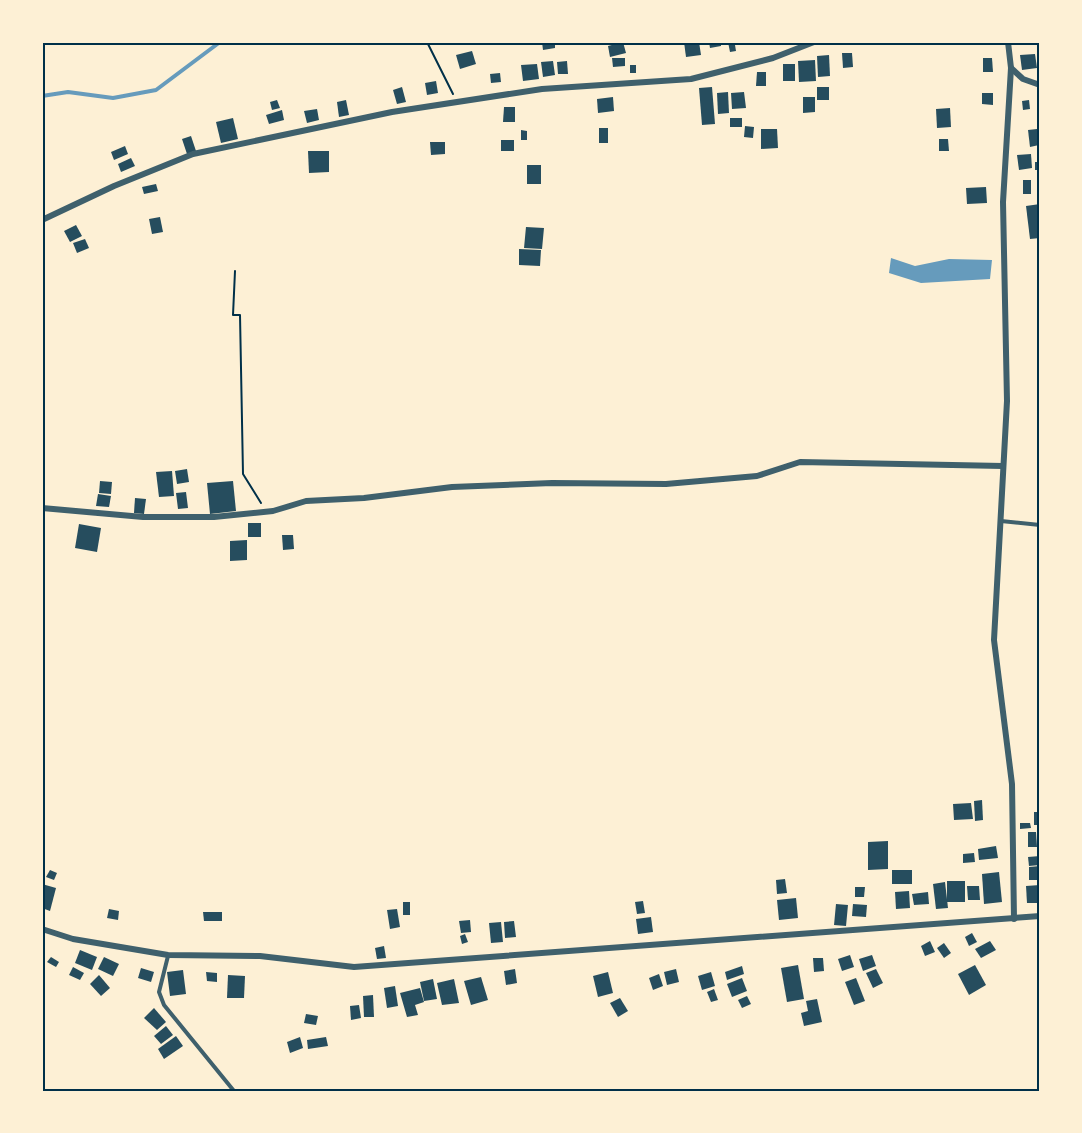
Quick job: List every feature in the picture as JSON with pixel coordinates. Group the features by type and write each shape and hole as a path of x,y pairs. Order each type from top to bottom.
{"street":[{"path":"42,220 114,186 193,154 392,112 542,89 691,79 773,58 814,42"},
{"path":"1008,42 1011,68 1003,202 1007,400 994,640 1012,784 1014,919"},
{"path":"1011,68 1023,79 1040,85"},
{"path":"42,508 167,517 214,517 273,511 306,501 364,498 452,487 552,483 666,484 757,476 800,462 1003,466"},
{"path":"42,929 73,939 168,955 260,956 354,967 1040,916"}],"lane":[{"path":"1000,520 1040,525"},
{"path":"168,955 159,992 164,1005 234,1091"}],"path":[{"path":"427,42 458,102"},
{"path":"235,271 233,315 240,315 243,474 257,500 273,511"}],"water":[{"path":"891,258 915,266 949,259 992,260 990,279 921,283 889,273"}],"building":[{"path":"542,42 555,42 555,48 543,50"},
{"path":"623,42 626,53 610,57 608,46"},
{"path":"684,42 699,42 701,55 686,57"},
{"path":"709,42 721,42 721,46 710,48"},
{"path":"728,42 740,42 735,45 736,51 730,52"},
{"path":"936,42 955,42 955,44 936,45"},
{"path":"472,51 476,64 460,69 456,55"},
{"path":"842,53 852,53 853,67 843,68"},
{"path":"1035,54 1037,68 1022,70 1020,55"},
{"path":"829,55 830,76 818,77 817,56"},
{"path":"612,58 625,58 625,66 613,67"},
{"path":"983,58 992,58 993,72 983,72"},
{"path":"815,60 816,81 799,82 798,61"},
{"path":"553,61 555,75 543,77 541,62"},
{"path":"567,61 568,74 558,74 557,62"},
{"path":"537,64 539,79 523,81 521,65"},
{"path":"783,64 795,64 795,81 783,81"},
{"path":"630,65 636,65 636,73 630,73"},
{"path":"757,72 766,72 766,86 756,86"},
{"path":"500,73 501,82 491,83 490,74"},
{"path":"436,81 438,93 427,95 425,83"},
{"path":"402,87 406,102 397,104 393,90"},
{"path":"712,87 715,124 702,125 699,88"},
{"path":"817,87 829,87 829,100 817,100"},
{"path":"728,92 729,113 718,114 717,93"},
{"path":"744,92 746,108 732,109 731,93"},
{"path":"982,93 993,93 993,105 982,104"},
{"path":"613,97 614,111 598,113 597,99"},
{"path":"803,97 815,97 815,112 803,113"},
{"path":"277,100 280,108 272,110 270,102"},
{"path":"346,100 349,115 339,117 337,102"},
{"path":"1029,100 1030,109 1023,110 1022,101"},
{"path":"504,107 515,107 515,122 503,122"},
{"path":"950,108 951,127 937,128 936,109"},
{"path":"317,109 319,120 307,123 304,111"},
{"path":"282,110 284,120 269,124 266,115"},
{"path":"233,118 238,139 221,143 216,122"},
{"path":"730,118 742,118 742,127 730,127"},
{"path":"745,126 754,127 753,138 744,137"},
{"path":"599,128 608,128 608,143 599,143"},
{"path":"761,129 777,129 778,148 761,149"},
{"path":"1037,129 1039,145 1030,147 1028,130"},
{"path":"521,130 527,131 527,140 521,140"},
{"path":"191,136 197,154 188,157 182,139"},
{"path":"939,139 948,139 949,151 939,151"},
{"path":"501,140 514,140 514,151 501,151"},
{"path":"430,142 445,142 445,154 431,155"},
{"path":"125,146 128,154 114,160 111,152"},
{"path":"308,151 329,151 329,172 309,173"},
{"path":"1031,154 1032,168 1019,170 1017,155"},
{"path":"131,158 135,166 121,172 118,164"},
{"path":"1035,162 1040,162 1040,170 1035,170"},
{"path":"527,165 541,165 541,184 527,184"},
{"path":"1023,180 1031,180 1031,194 1023,194"},
{"path":"156,184 158,191 144,194 142,187"},
{"path":"986,187 987,203 967,204 966,188"},
{"path":"1040,204 1040,238 1030,239 1026,206"},
{"path":"160,217 163,232 152,234 149,219"},
{"path":"76,225 82,236 70,242 64,231"},
{"path":"526,227 544,228 542,249 524,248"},
{"path":"85,239 89,248 77,253 73,243"},
{"path":"519,249 541,250 540,266 519,265"},
{"path":"187,469 189,482 177,484 175,471"},
{"path":"172,471 174,496 159,497 156,472"},
{"path":"100,481 112,482 111,494 99,493"},
{"path":"233,481 236,511 210,514 207,483"},
{"path":"186,492 188,508 178,509 176,493"},
{"path":"98,494 111,496 109,507 96,506"},
{"path":"135,498 146,499 144,514 134,513"},
{"path":"248,523 261,523 261,537 248,537"},
{"path":"79,524 101,528 97,552 75,548"},
{"path":"282,535 293,535 294,549 283,550"},
{"path":"247,540 247,560 230,561 230,541"},
{"path":"982,800 983,820 975,821 974,801"},
{"path":"971,803 973,819 954,820 953,804"},
{"path":"1034,812 1040,812 1040,825 1034,825"},
{"path":"1020,823 1030,823 1031,828 1020,829"},
{"path":"1028,832 1036,832 1037,847 1028,847"},
{"path":"888,841 888,869 868,870 868,842"},
{"path":"996,846 998,858 979,860 978,849"},
{"path":"974,853 975,862 963,863 963,854"},
{"path":"1040,856 1040,865 1029,866 1028,857"},
{"path":"1040,866 1040,880 1029,880 1029,867"},
{"path":"50,870 57,873 54,880 46,877"},
{"path":"892,870 912,870 912,884 892,884"},
{"path":"999,872 1002,902 984,904 982,874"},
{"path":"785,879 787,893 777,894 776,880"},
{"path":"947,881 965,881 965,902 947,902"},
{"path":"945,882 948,908 936,909 933,884"},
{"path":"42,884 56,888 50,911 42,908"},
{"path":"1040,885 1040,903 1027,903 1026,886"},
{"path":"967,886 979,886 980,900 968,900"},
{"path":"855,887 865,887 864,897 855,897"},
{"path":"909,891 910,908 896,909 895,892"},
{"path":"928,892 929,904 914,905 912,894"},
{"path":"796,898 798,918 779,920 777,900"},
{"path":"643,901 645,913 637,914 635,902"},
{"path":"403,902 410,902 410,915 403,915"},
{"path":"836,904 848,905 846,926 834,925"},
{"path":"853,904 867,905 866,917 852,916"},
{"path":"109,909 119,911 118,920 107,918"},
{"path":"397,909 400,927 390,929 387,910"},
{"path":"203,912 222,912 222,921 204,921"},
{"path":"651,917 653,932 638,934 636,919"},
{"path":"470,920 471,932 461,933 459,921"},
{"path":"514,921 516,937 505,938 504,922"},
{"path":"501,922 503,942 491,943 489,923"},
{"path":"972,933 977,942 969,946 965,937"},
{"path":"465,934 468,942 462,944 460,936"},
{"path":"930,941 935,952 925,956 921,946"},
{"path":"990,941 996,950 981,958 975,949"},
{"path":"944,943 951,953 944,958 937,948"},
{"path":"384,946 386,958 377,959 375,948"},
{"path":"80,950 97,957 92,970 75,963"},
{"path":"850,955 854,967 842,971 838,959"},
{"path":"872,955 876,966 863,971 859,959"},
{"path":"51,957 59,962 56,967 47,962"},
{"path":"104,957 119,964 113,976 98,969"},
{"path":"813,958 823,958 824,971 814,972"},
{"path":"798,965 804,999 787,1002 781,968"},
{"path":"975,965 986,985 969,995 958,974"},
{"path":"742,966 744,974 727,980 725,972"},
{"path":"73,967 84,973 80,980 69,975"},
{"path":"141,968 154,972 151,982 138,978"},
{"path":"515,969 517,983 506,985 504,971"},
{"path":"676,969 679,982 667,985 664,972"},
{"path":"876,969 883,983 873,988 866,973"},
{"path":"183,970 186,994 170,996 167,972"},
{"path":"206,972 217,973 217,982 207,981"},
{"path":"608,972 613,993 598,997 593,976"},
{"path":"711,972 715,986 702,990 698,976"},
{"path":"659,974 663,986 653,990 649,978"},
{"path":"99,975 110,988 101,996 90,984"},
{"path":"228,975 245,976 244,998 227,998"},
{"path":"481,977 488,1000 471,1005 464,981"},
{"path":"742,978 747,991 732,997 727,984"},
{"path":"856,978 865,1001 854,1005 845,982"},
{"path":"433,979 437,999 424,1001 420,982"},
{"path":"454,979 459,1003 442,1005 437,983"},
{"path":"395,986 398,1006 387,1008 384,988"},
{"path":"420,988 424,1002 415,1005 418,1015 407,1017 400,993"},
{"path":"714,989 718,1000 711,1002 707,992"},
{"path":"373,995 374,1017 364,1017 363,996"},
{"path":"747,996 751,1004 742,1008 738,1000"},
{"path":"620,998 628,1011 618,1017 610,1003"},
{"path":"817,999 822,1022 804,1026 801,1013 808,1011 806,1001"},
{"path":"359,1005 361,1018 351,1020 350,1006"},
{"path":"154,1008 166,1022 157,1030 144,1018"},
{"path":"306,1014 318,1016 316,1025 304,1023"},
{"path":"166,1026 173,1035 161,1044 154,1036"},
{"path":"176,1036 183,1046 164,1059 158,1049"},
{"path":"300,1037 303,1048 290,1053 287,1042"},
{"path":"326,1037 328,1046 308,1049 307,1040"}],"waterway":[{"path":"42,96 68,92 113,98 156,90 220,42"}]}
